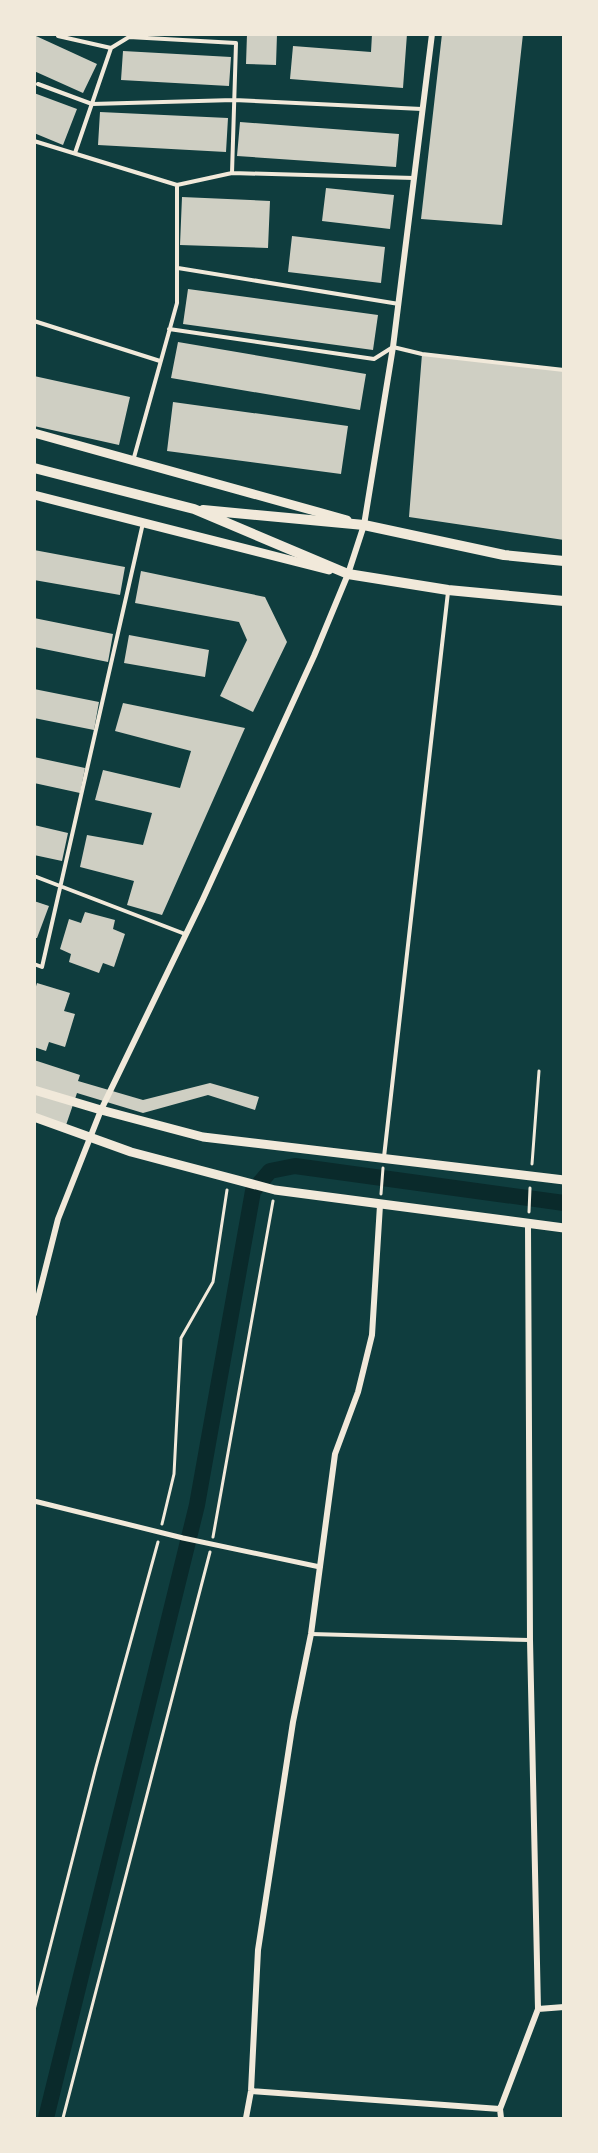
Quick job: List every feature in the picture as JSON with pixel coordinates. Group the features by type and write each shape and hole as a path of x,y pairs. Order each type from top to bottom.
{"main road":[{"path":"34,468 194,509 348,574 448,590 564,601"},
{"path":"194,509 364,525 504,555 564,561"}],"street":[{"path":"34,1314 58,1219 101,1110 314,656 348,574 364,525 399,304 432,34"},
{"path":"34,433 364,525"},
{"path":"34,495 348,574"},
{"path":"34,1090 204,1137 246,1143 288,1145 383,1161 564,1180"},
{"path":"34,1117 232,1180 271,1189 528,1226 564,1228"},
{"path":"246,2118 251,2091 258,1950 293,1722 311,1634 335,1454 358,1392 372,1335 380,1205"},
{"path":"501,2118 500,2109 538,2009 530,1640 528,1226"},
{"path":"34,1501 183,1538 320,1567"},
{"path":"538,2009 564,2007"},
{"path":"251,2091 500,2109"}],"lane":[{"path":"58,36 111,48"},
{"path":"75,153 111,48 129,36 236,43 232,173"},
{"path":"38,84 92,104 234,100 423,109"},
{"path":"34,141 177,184 232,173 414,178"},
{"path":"132,461 177,303 177,184"},
{"path":"178,268 399,304"},
{"path":"34,321 160,361"},
{"path":"169,329 374,359 393,347 422,354 564,370"},
{"path":"34,964 42,967 143,523"},
{"path":"383,1161 448,590"},
{"path":"34,876 185,934"},
{"path":"311,1634 530,1640"}],"path":[{"path":"528,1226 540,1071"},
{"path":"380,1205 383,1161"},
{"path":"34,2010 174,1474 181,1338 213,1282 232,1180"},
{"path":"63,2118 212,1544 271,1189"}],"building":[{"path":"247,34 277,34 276,65 246,64"},
{"path":"372,34 407,34 403,88 290,79 293,46 371,52"},
{"path":"442,34 523,34 502,225 421,219"},
{"path":"36,36 97,64 83,93 34,71"},
{"path":"123,51 231,57 229,86 121,80"},
{"path":"34,93 77,109 63,145 34,133"},
{"path":"100,112 228,118 226,152 98,145"},
{"path":"240,122 399,134 396,167 237,156"},
{"path":"326,188 394,195 390,229 322,221"},
{"path":"182,197 270,201 268,248 180,245"},
{"path":"292,236 385,247 381,283 288,272"},
{"path":"188,289 378,315 373,350 183,324"},
{"path":"178,342 366,374 360,410 171,378"},
{"path":"422,354 564,370 564,540 409,517"},
{"path":"34,376 130,397 119,445 34,426"},
{"path":"173,402 348,426 341,474 167,451"},
{"path":"34,550 125,567 120,595 34,580"},
{"path":"141,571 265,597 287,642 253,712 220,696 247,640 239,622 135,603"},
{"path":"34,618 113,634 108,662 34,647"},
{"path":"129,635 209,650 205,677 124,663"},
{"path":"34,689 99,702 94,730 34,718"},
{"path":"123,703 245,728 162,915 127,905 134,881 80,867 87,835 143,845 152,813 95,800 103,770 180,788 191,751 115,731"},
{"path":"34,757 85,768 80,793 34,783"},
{"path":"34,825 68,833 62,861 34,855"},
{"path":"34,901 49,906 37,938 34,938"},
{"path":"85,912 115,920 113,929 125,934 114,967 103,963 99,973 69,962 71,954 60,949 69,919 81,923"},
{"path":"37,983 70,993 64,1011 75,1014 65,1047 49,1042 46,1051 34,1047 34,993"},
{"path":"34,1060 80,1075 78,1081 143,1100 210,1083 259,1097 255,1110 208,1095 143,1113 77,1093 64,1131 34,1121"}],"waterway":[{"path":"46,2118 197,1505 253,1191 270,1171 295,1166 564,1203"}]}
